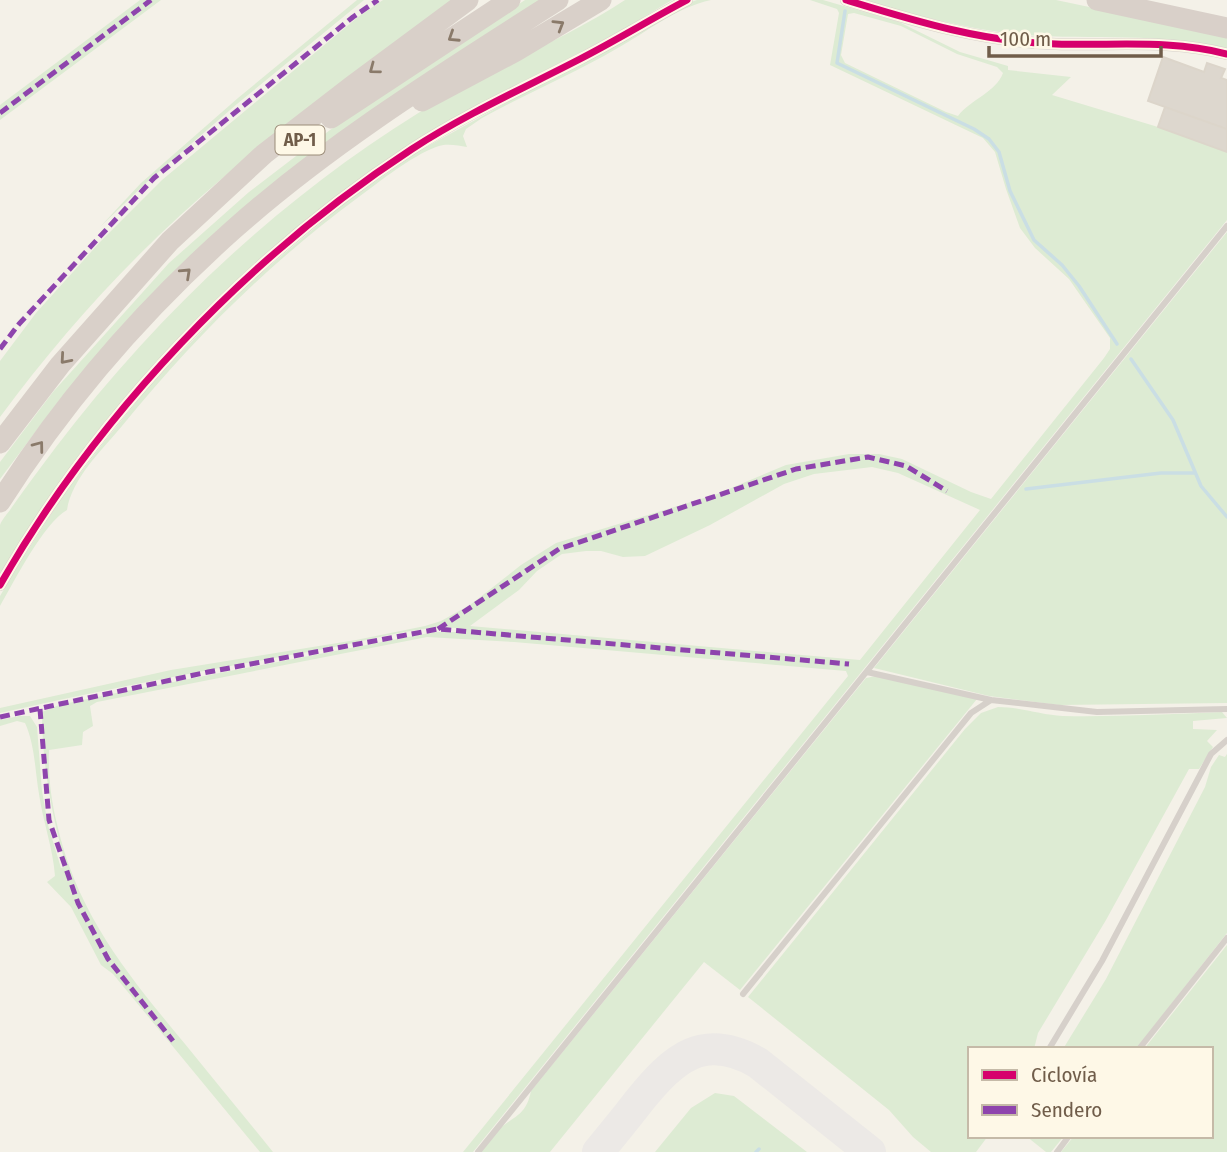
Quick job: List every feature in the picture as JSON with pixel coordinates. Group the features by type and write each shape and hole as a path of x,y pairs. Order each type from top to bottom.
{"highway":[{"path":"110,307 170,241 264,154 468,0"},
{"name":"AP-1","path":"0,443 60,365 110,307 261,168 365,95 510,0"},
{"name":"AP-1","path":"0,502 20,470 85,385 178,281 236,227 337,148 444,72 558,0"},
{"path":"337,148 516,51 601,0"},
{"path":"1097,0 1227,28"},
{"path":"1176,0 1227,15"}],"street":[{"path":"0,585 58,494 109,428 193,332 262,265 339,200 413,149 476,111 582,58 687,0"},
{"path":"846,0 942,29 987,37 1055,44 1170,43 1227,54"}],"lane":[{"path":"478,1152 1227,226"},
{"path":"867,672 991,700 1097,712 1227,709"},
{"path":"743,994 971,713 991,700"},
{"path":"1050,1047 1102,961 1211,754 1227,740"},
{"path":"1141,1047 1227,938"}],"green space":[{"path":"140,0 161,0 0,120 0,105"},
{"path":"357,0 364,0 237,104 100,227 141,183 238,98"},
{"path":"383,0 453,0 309,108 194,203 105,290 51,352 0,417 0,361 36,313 100,242 162,180 358,17"},
{"path":"525,0 543,0 336,138 61,398 0,479 0,462 53,392 169,263 249,192 330,130"},
{"path":"625,0 672,0 624,29 435,129 190,327 0,578 0,525 4,518 56,447 140,346 233,254 282,211 387,133 466,85 581,26"},
{"path":"697,0 711,0 674,14 600,58 482,118 466,129 463,136 467,147 436,147 396,169 295,248 204,333 97,455 75,487 67,510 39,540 0,606 0,596 19,564 62,497 104,442 155,379 247,285 343,204 419,151 685,4"},
{"path":"810,0 823,0 899,22 960,52 1008,66 1008,70 1071,77 1052,95 1158,127 1227,152 1227,220 473,1152 463,1152 848,676 846,671 427,637 97,702 90,706 93,726 83,732 82,745 49,750 57,824 77,887 107,942 125,968 273,1152 260,1152 113,974 101,965 71,907 47,882 55,876 54,866 31,740 25,723 17,721 0,726 0,720 30,716 37,727 42,791 48,825 61,868 66,866 49,790 42,712 59,705 121,692 434,632 456,632 456,628 407,632 0,713 0,708 171,670 425,626 441,621 470,605 521,565 556,543 717,494 786,465 849,454 879,454 902,459 991,499 1104,358 1110,349 1110,338 1069,279 1035,248 1020,228 995,152 983,138 830,65 839,13 837,9","holes":["854,13 901,26 957,54 997,67 1003,73 1000,80 958,116 946,112 845,63 841,55 848,14","872,467 898,473 980,510 860,660 470,626 562,554 601,551 623,557 645,556 710,525 784,484 814,474"]},
{"path":"858,0 1056,0 1227,36 1227,49 1152,38 1004,33 941,21"},
{"path":"1227,232 1227,703 1059,705 989,696 874,668"},
{"path":"876,676 977,699 740,990 704,962 550,1152 481,1152 499,1129 523,1110 531,1091 866,678"},
{"path":"998,707 1063,716 1222,712 1227,718 1193,721 1193,729 1217,730 1207,741 1213,747 1199,769 1189,769 1106,920 1038,1033 1034,1047 968,1047 968,1138 986,1138 976,1152 931,1152 913,1137 889,1110 748,997 965,729 981,713"},
{"path":"1227,754 1227,933 1138,1047 1064,1047 1106,979 1205,787 1211,767 1219,755 1225,757"},
{"path":"1227,945 1227,1152 1061,1152 1072,1138 1213,1138 1213,1047 1146,1047"},
{"path":"715,1093 734,1096 807,1152 655,1152 691,1108"},
{"path":"1028,1138 1062,1138 1051,1152 1046,1152"}],"building":[{"path":"1163,57 1204,72 1207,63 1225,69 1221,78 1227,80 1227,129 1148,101"},
{"path":"1165,107 1227,129 1227,152 1158,127"}],"waterway":[{"path":"845,11 837,63 974,129 989,139 999,152 1010,191 1034,240 1062,265 1079,286 1117,344"},
{"path":"1131,359 1173,420 1201,486 1227,517"},
{"path":"1026,489 1161,473 1195,473"},
{"path":"756,1152 759,1149"}],"taxiway":[{"path":"598,1152 664,1073 691,1054 705,1050 738,1054 758,1063 870,1152"}],"marked path":[{"path":"0,113 151,0"},
{"path":"0,349 19,324 154,178 353,17 378,0"},
{"path":"438,629 559,549 796,469 868,457 906,466 947,491"},
{"path":"0,717 208,672 438,629 849,664"},
{"path":"40,709 49,820 78,903 108,959 173,1041"}],"cycle path":[{"path":"0,585 82,460 130,401 181,343 235,289 292,238 351,191 432,136 594,52 687,0"},
{"path":"846,0 924,23 1002,39 1056,44 1184,46 1227,54"}]}
